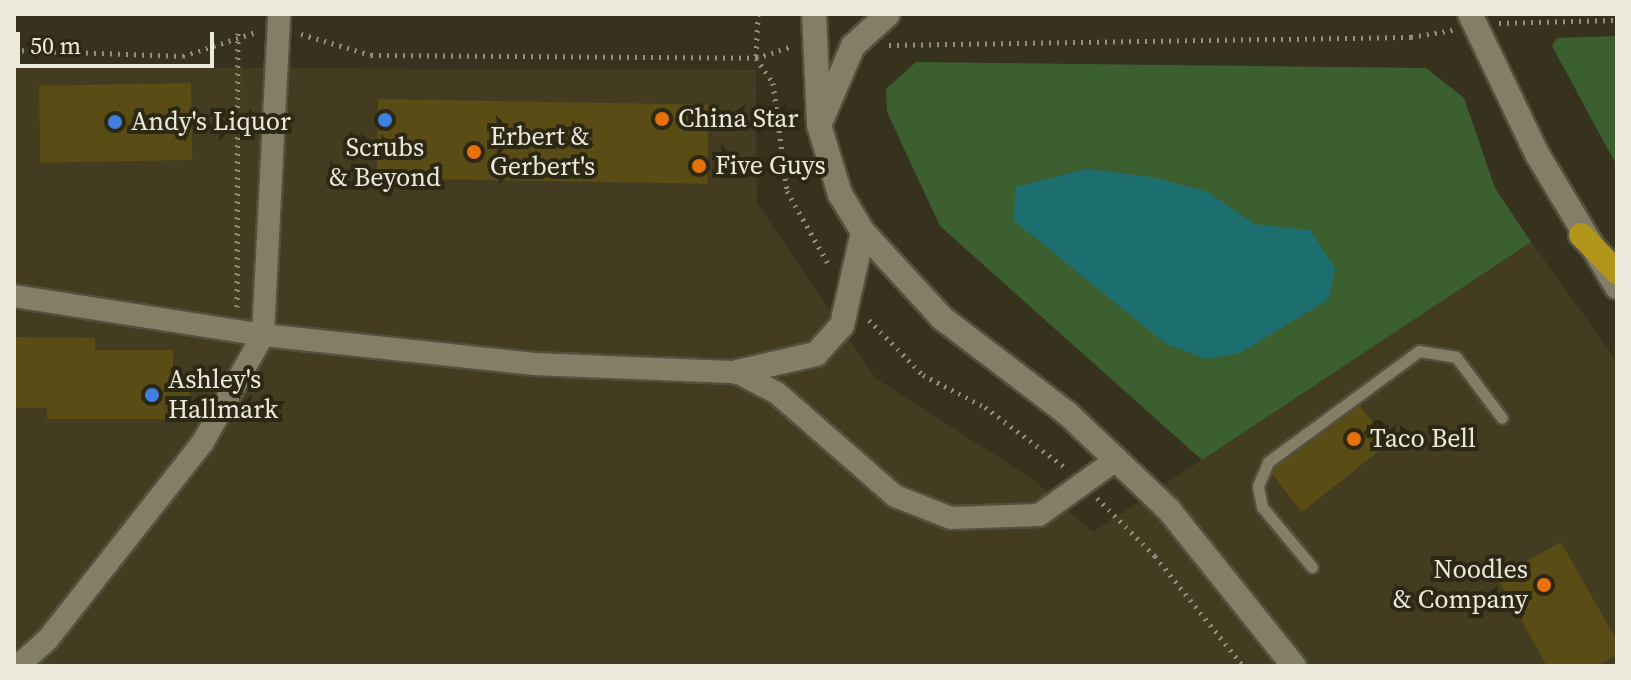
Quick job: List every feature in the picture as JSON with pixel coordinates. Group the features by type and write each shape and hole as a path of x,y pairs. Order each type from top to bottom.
{"highway":[{"path":"1581,235 1617,272"}],"street":[{"path":"814,14 819,125 840,194 863,232 942,318 1117,459 1203,548 1294,666"},
{"path":"819,125 853,46 888,14"},
{"path":"1473,20 1581,235 1617,287"},
{"path":"18,666 48,639 203,442 263,335 279,22"},
{"path":"14,296 263,335 534,364 737,372 816,354 842,325 863,232"},
{"path":"737,372 777,393 895,496 931,515 1039,515 1085,487 1117,459"}],"lane":[{"path":"1312,567 1262,507 1258,486 1268,462 1419,351 1456,357 1502,418"}],"path":[{"path":"758,14 756,58 773,83 787,191 811,241 851,296 896,354 1040,444 1155,556 1243,666"},
{"path":"894,48 1411,37 1473,20 1617,20"},
{"path":"14,50 183,56 238,33 279,22 371,55 756,58"},
{"path":"234,330 238,33"}],"shaded area":[{"path":"14,67 756,70 757,203 875,378 1034,480 1093,532 1531,242 1617,361 1617,666 14,666"}],"green space":[{"path":"1617,36 1617,166 1552,46 1557,38"},
{"path":"916,62 1426,68 1464,98 1495,188 1531,242 1202,460 940,226 887,112 886,89"}],"water":[{"path":"1086,169 1152,177 1208,192 1254,224 1310,230 1335,268 1329,299 1240,353 1206,359 1165,343 1013,220 1016,187"}],"building":[{"name":"Andy's Liquor","path":"191,83 192,160 40,163 39,86"},
{"path":"378,99 709,105 708,184 377,178"},
{"path":"14,337 95,338 95,350 173,350 173,370 187,380 190,394 173,419 47,419 47,408 14,408"},
{"path":"1359,405 1389,443 1302,512 1272,474 1275,467"},
{"path":"1561,542 1617,641 1617,655 1597,666 1547,666 1497,578"}],"place":[{"name":"China Star","path":"662,119"},
{"name":"Scrubs & Beyond","path":"385,120"},
{"name":"Andy's Liquor","path":"115,122"},
{"name":"Erbert & Gerbert's","path":"474,152"},
{"name":"Five Guys","path":"699,166"},
{"name":"Ashley's Hallmark","path":"152,395"},
{"name":"Taco Bell","path":"1354,439"},
{"name":"Noodles & Company","path":"1544,585"}]}
